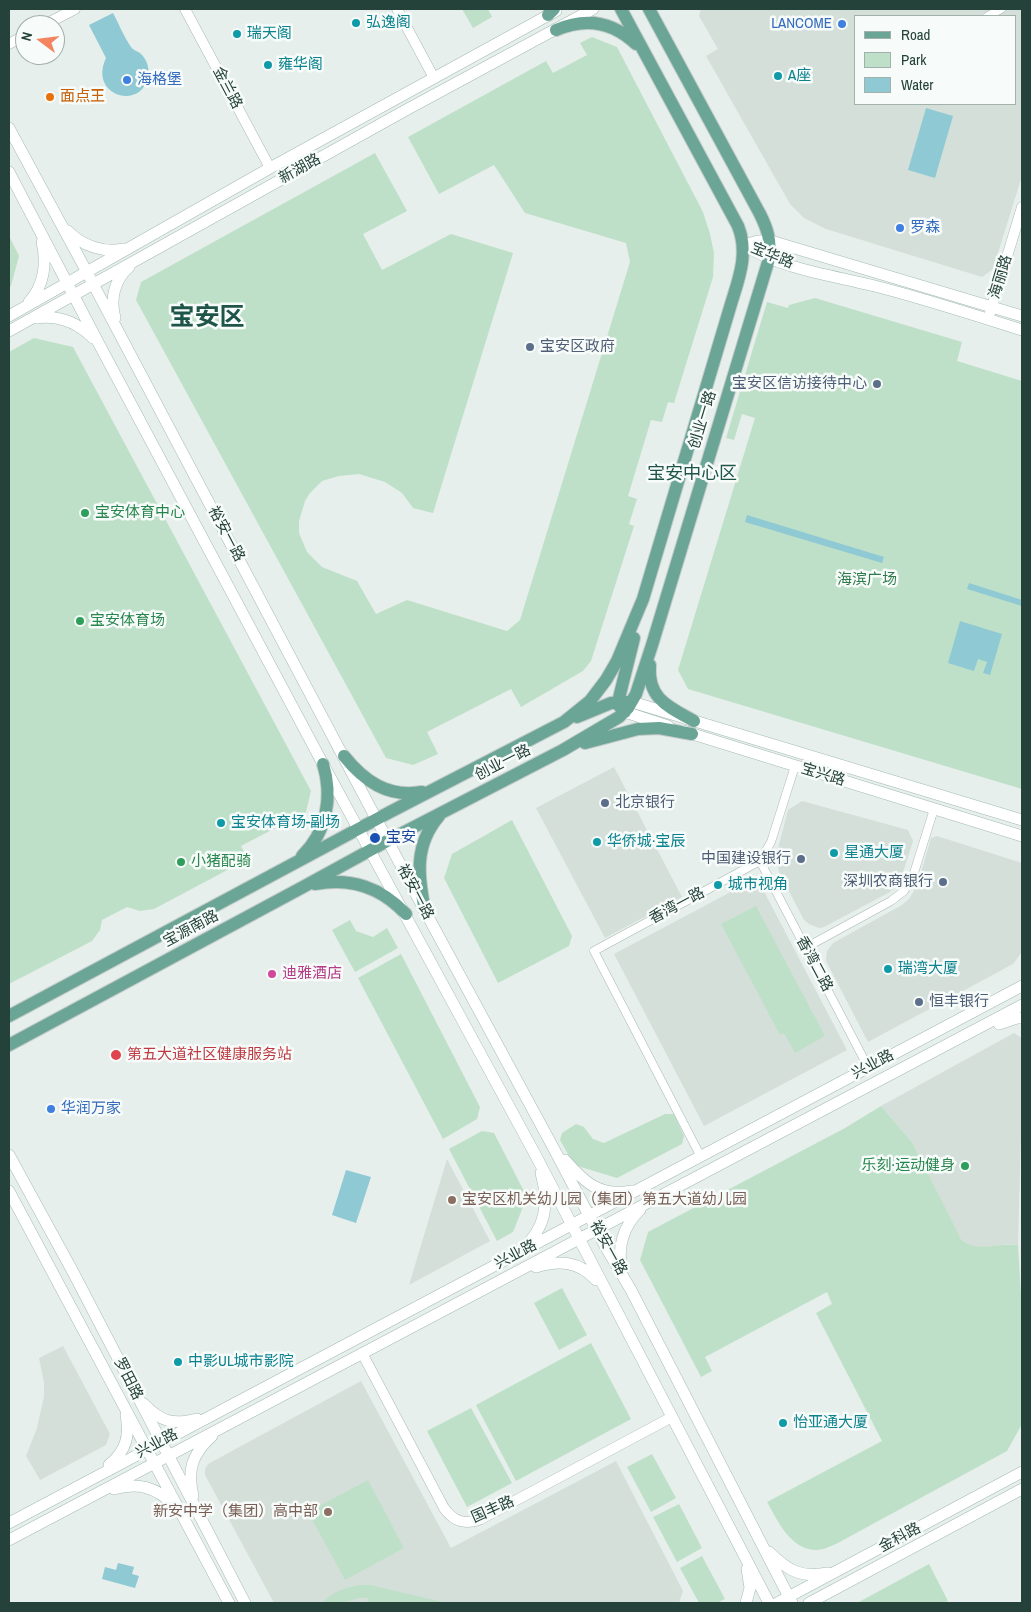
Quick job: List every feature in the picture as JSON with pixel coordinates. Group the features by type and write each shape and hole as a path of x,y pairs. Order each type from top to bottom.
{"main road":[{"name":"新湖路","path":"9,331 593,9"},
{"name":"创业一路","path":"377,819 564,722 590,701 606,680 627,639 642,599 740,275 744,245 738,226 621,9"},
{"name":"创业一路","path":"388,840 563,750 625,705 639,686 769,259 771,241 760,214 649,9"},
{"path":"658,9 659,27 664,37"},
{"name":"新湖路","path":"13,313 554,11"},
{"path":"556,30 566,25 582,22 598,23 609,26 628,36 644,53"},
{"name":"裕安一路","path":"9,128 596,1230 632,1290 791,1600"},
{"path":"324,138 320,142 320,148 324,152 330,153"},
{"name":"裕安一路","path":"9,172 323,764 536,1156 769,1603"},
{"path":"58,218 71,234 88,245 109,250 131,247"},
{"path":"13,313 32,298 42,279 44,250 40,230"},
{"name":"宝华路","path":"744,245 758,241 771,241 1022,316"},
{"name":"宝华路","path":"744,245 769,259 826,276 888,289 1022,330"},
{"path":"120,335 112,302 114,291 119,278 137,259"},
{"path":"826,276 821,272 821,264 824,260 832,260"},
{"path":"25,322 45,317 62,318 79,326 99,344"},
{"path":"564,722 625,705 642,599"},
{"path":"652,644 650,680 655,693 693,728"},
{"name":"宝兴路","path":"625,705 795,766 1022,836"},
{"path":"563,750 638,729 693,728"},
{"name":"宝兴路","path":"693,728 1022,820"},
{"path":"344,756 362,776 378,786 398,792 419,793 430,791"},
{"path":"291,865 313,843 324,822 327,810 328,787 323,764"},
{"path":"425,911 419,874 420,855 428,831 444,811"},
{"name":"宝源南路","path":"9,1016 377,819"},
{"name":"宝源南路","path":"9,1045 388,840"},
{"path":"303,887 332,882 355,883 389,898 406,914"},
{"path":"1003,996 1022,978"},
{"name":"兴业路","path":"9,1523 1022,986"},
{"name":"兴业路","path":"9,1540 1022,1005"},
{"path":"973,1032 1022,1018"},
{"path":"9,1050 24,1037"},
{"path":"554,1149 589,1184 602,1190 619,1193 641,1189"},
{"name":"罗田路","path":"9,1155 73,1272 245,1603"},
{"path":"500,1263 527,1244 538,1231 545,1217 545,1197 536,1156"},
{"name":"罗田路","path":"9,1191 229,1603"},
{"path":"632,1290 622,1270 620,1245 625,1229 630,1221 650,1202"},
{"path":"508,1276 538,1266 563,1262 571,1263 580,1266 595,1278 610,1300"},
{"path":"134,1390 151,1411 169,1421 188,1421 215,1413"},
{"path":"90,1479 112,1464 123,1451 126,1444 128,1436 127,1421 120,1397"},
{"path":"196,1510 191,1485 192,1464 203,1446 223,1426"},
{"path":"1004,1482 1022,1463"},
{"name":"金科路","path":"777,1603 791,1600 837,1571 1022,1472"},
{"path":"95,1494 132,1485 149,1488 168,1498 183,1516"},
{"name":"金科路","path":"809,1603 1022,1489"},
{"path":"989,1506 1022,1499"},
{"path":"761,1543 782,1565 796,1573 812,1575 837,1571"},
{"path":"743,1555 750,1588 746,1603"},
{"path":"829,1603 842,1585"}],"street":[{"path":"63,15 75,9"},
{"name":"金兰路","path":"185,9 270,168"},
{"path":"397,9 434,78"},
{"path":"990,15 1001,9"},
{"name":"海丽路","path":"988,319 1022,207"},
{"path":"760,862 771,842 795,766"},
{"path":"806,948 891,901 904,891 914,873 934,809"},
{"name":"香湾二路","path":"760,862 868,1067"},
{"name":"香湾一路","path":"701,1157 594,951 760,862"},
{"name":"国丰路","path":"362,1354 444,1508 452,1518 460,1522 481,1519 672,1417"}],"shaded area":[{"path":"701,9 1022,9 1022,176 993,269 982,277 826,229 804,218 790,204 706,56 718,49 699,16"},
{"path":"614,767 682,897 605,938 536,808"},
{"path":"802,801 908,830 913,841 900,882 890,892 819,928 804,920 779,872 776,856 788,810"},
{"path":"937,836 1022,863 1022,952 1013,964 868,1042 826,961 827,951 833,943 902,905 909,899 917,886 931,838"},
{"path":"757,878 847,1050 704,1126 614,954"},
{"path":"1014,1033 1022,1038 1018,1245 973,1247 961,1239 956,1231 912,1142 881,1106"},
{"name":"宝安区机关幼儿园（集团）第五大道幼儿园","path":"447,1159 490,1241 409,1285"},
{"path":"63,1346 110,1434 106,1445 40,1480 26,1456 37,1428 44,1396 44,1383 39,1358"},
{"name":"新安中学（集团）高中部","path":"361,1381 451,1548 616,1461 683,1591 679,1603 274,1603 205,1475 205,1469 208,1464"}],"green space":[{"path":"462,9 488,9 492,17 473,28"},
{"path":"592,37 617,47 703,212 714,253 713,277 674,403 668,402 662,422 651,420 628,496 637,499 629,524 634,526 591,661 583,671 521,707 511,689 427,732 438,754 413,765 386,758 136,300 141,282 375,153 407,211 363,234 382,270 451,234 513,253 433,513 413,508 402,493 385,482 359,474 339,476 322,481 305,501 299,521 299,533 307,552 322,567 357,581 376,614 407,600 507,631 520,620 630,262 626,243 525,213 494,165 439,194 408,137 546,61 553,73 587,55 580,43"},
{"path":"9,236 19,256 11,286 9,287"},
{"name":"海滨广场","path":"815,298 962,342 957,361 1022,381 1022,789 688,689 678,670 755,418 742,414 734,440 726,438 767,302 788,308 789,305"},
{"name":"宝安体育中心","path":"34,338 73,347 311,791 306,812 241,846 248,859 154,909 140,911 127,907 102,920 100,930 92,941 9,984 9,352"},
{"path":"512,820 572,936 569,946 498,983 444,878 452,854"},
{"path":"756,906 825,1036 795,1053 784,1033 780,1035 721,924"},
{"path":"350,920 356,931 373,937 387,928 398,948 355,972 332,930"},
{"path":"401,954 480,1107 477,1119 443,1139 358,978"},
{"path":"881,1106 912,1142 961,1239 974,1246 981,1247 1018,1245 1022,1311 1022,1424 1007,1451 836,1544 819,1550 808,1549 792,1540 767,1502 882,1441 816,1313 832,1304 827,1292 705,1357 712,1371 701,1377 640,1260 648,1232 845,1128"},
{"path":"665,1114 674,1114 684,1136 682,1144 617,1178 574,1165 560,1140 562,1133 576,1124 584,1127 593,1139 604,1143"},
{"path":"482,1131 494,1133 527,1197 513,1232 497,1241 449,1149"},
{"path":"562,1288 587,1335 559,1350 534,1303"},
{"path":"591,1343 631,1419 516,1481 476,1405"},
{"path":"471,1408 512,1483 467,1507 427,1431"},
{"path":"652,1454 676,1498 651,1512 627,1467"},
{"path":"368,1480 404,1548 345,1580 308,1512"},
{"path":"679,1504 702,1548 677,1562 653,1517"},
{"path":"702,1556 725,1599 717,1603 699,1603 680,1568"},
{"path":"929,1564 948,1601 943,1603 857,1603"},
{"path":"359,1585 370,1585 447,1603 367,1603 368,1598 359,1598 343,1603 322,1603 339,1591"}],"water":[{"path":"113,13 128,43 142,55 148,67 148,77 143,88 136,94 127,96 118,94 110,90 104,82 102,71 106,58 89,25"},
{"path":"926,108 953,116 935,178 908,170"},
{"path":"747,515 884,557 882,563 745,522"},
{"path":"969,583 1022,600 1022,606 967,589"},
{"path":"960,621 1002,634 990,675 983,673 987,662 978,659 974,671 948,663"},
{"path":"346,1170 371,1177 356,1223 332,1215"},
{"path":"118,1563 134,1567 132,1574 139,1576 135,1588 102,1579 105,1567 116,1570"}],"place":[{"name":"弘逸阁","path":"356,23"},
{"name":"LANCOME","path":"842,24"},
{"name":"瑞天阁","path":"237,34"},
{"name":"雍华阁","path":"268,65"},
{"name":"A座","path":"778,76"},
{"name":"海格堡","path":"127,80"},
{"name":"面点王","path":"50,97"},
{"name":"罗森","path":"900,228"},
{"name":"宝安区政府","path":"530,347"},
{"name":"宝安区信访接待中心","path":"877,384"},
{"name":"宝安体育中心","path":"85,513"},
{"name":"宝安体育场","path":"80,621"},
{"name":"北京银行","path":"605,803"},
{"name":"宝安体育场-副场","path":"221,823"},
{"name":"宝安","path":"375,838"},
{"name":"华侨城·宝辰","path":"597,842"},
{"name":"星通大厦","path":"834,853"},
{"name":"中国建设银行","path":"801,859"},
{"name":"小猪配骑","path":"181,862"},
{"name":"深圳农商银行","path":"943,882"},
{"name":"城市视角","path":"718,885"},
{"name":"瑞湾大厦","path":"888,969"},
{"name":"迪雅酒店","path":"272,974"},
{"name":"恒丰银行","path":"919,1002"},
{"name":"第五大道社区健康服务站","path":"116,1055"},
{"name":"华润万家","path":"51,1109"},
{"name":"乐刻·运动健身","path":"965,1166"},
{"name":"宝安区机关幼儿园（集团）第五大道幼儿园","path":"452,1200"},
{"name":"中影UL城市影院","path":"178,1362"},
{"name":"怡亚通大厦","path":"783,1423"},
{"name":"新安中学（集团）高中部","path":"328,1512"}],"district":[{"name":"宝安区","path":"207,318"},
{"name":"宝安中心区","path":"692,474"}]}
